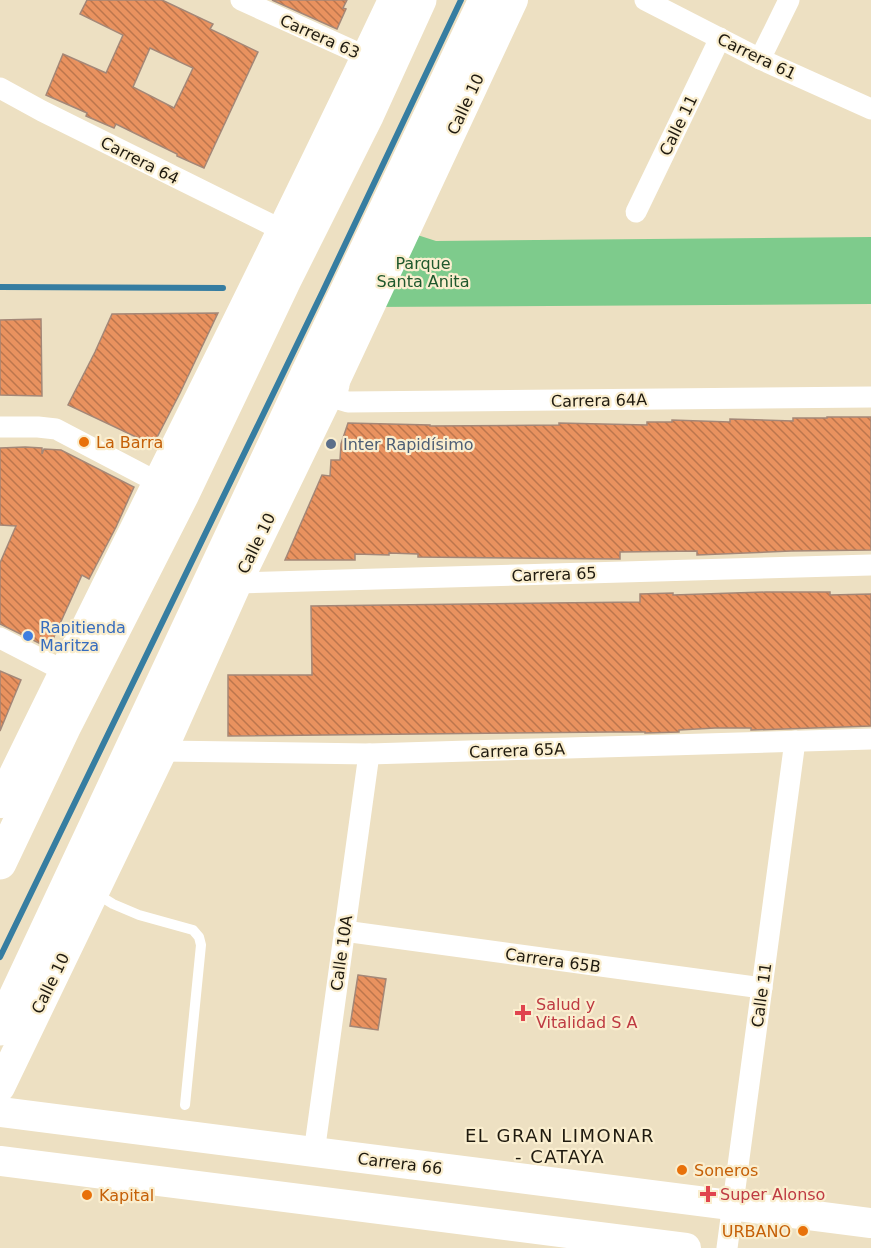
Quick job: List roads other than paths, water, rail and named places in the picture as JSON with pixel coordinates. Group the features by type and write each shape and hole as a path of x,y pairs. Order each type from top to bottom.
{"main road":[{"path":"0,863 55,720 183,494 274,275 368,114 420,0"},
{"name":"Calle 10","path":"0,1029 124,797 323,385 485,0"}],"street":[{"name":"Carrera 63","path":"242,0 367,57"},
{"path":"0,803 55,720 64,671 159,483 274,275 282,230 393,0"},
{"name":"Calle 10","path":"0,1087 94,892 124,797 162,751 323,385 513,0"},
{"name":"Carrera 61","path":"645,0 760,59 871,109"},
{"path":"760,59 789,0"},
{"name":"Calle 11","path":"636,212 720,38"},
{"name":"Carrera 64","path":"0,88 282,230"},
{"name":"Carrera 64A","path":"323,385 348,402 871,397"},
{"path":"0,427 56,429 159,483"},
{"name":"Carrera 65","path":"237,584 871,566"},
{"path":"0,638 64,671"},
{"name":"Carrera 65A","path":"162,751 369,754 871,739"},
{"name":"Calle 11","path":"727,1248 795,741"},
{"name":"Calle 10A","path":"314,1152 369,754"},
{"name":"Carrera 65B","path":"344,931 762,988"},
{"name":"Carrera 66","path":"0,1112 871,1223"},
{"path":"0,1161 686,1248"}],"lane":[{"path":"94,892 112,904 139,915 193,930 199,937 201,945 185,1105"}],"waterway":[{"path":"0,957 323,291 461,0"},
{"path":"0,287 223,288"}],"place":[{"name":"La Barra","path":"84,442"},
{"name":"Inter Rapidísimo","path":"331,444"},
{"name":"Rapitienda Maritza","path":"28,636"},
{"name":"Salud y Vitalidad S A","path":"523,1013"},
{"name":"Soneros","path":"682,1170"},
{"name":"Super Alonso","path":"708,1194"},
{"name":"Kapital","path":"87,1195"},
{"name":"URBANO","path":"803,1231"}],"district":[{"name":"EL GRAN LIMONAR - CATAYA","path":"560,1146"}],"park label":[{"name":"Parque Santa Anita","path":"423,272"}]}
